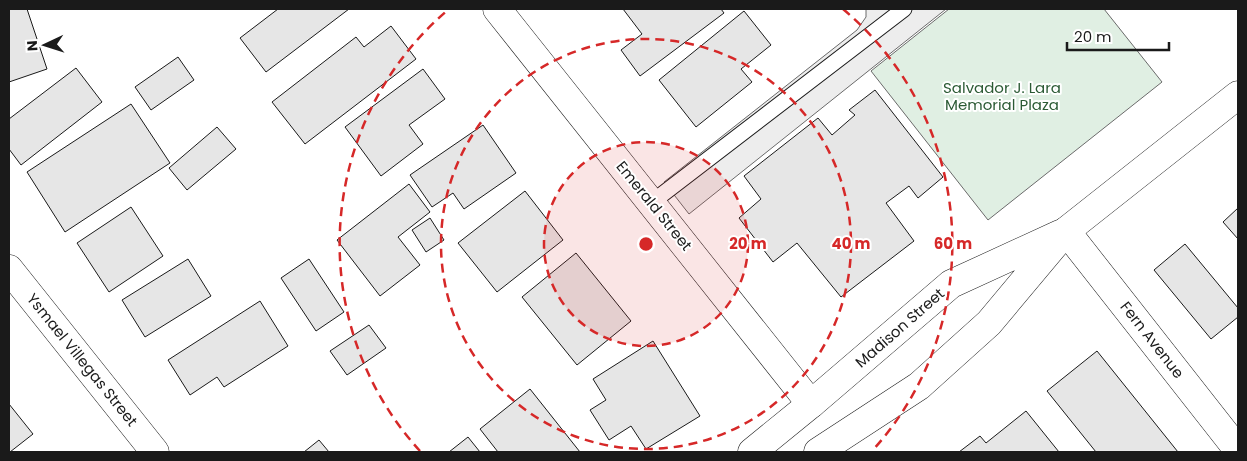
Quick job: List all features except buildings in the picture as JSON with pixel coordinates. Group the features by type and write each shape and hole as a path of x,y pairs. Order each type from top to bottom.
{"street":[{"name":"Emerald Street","path":"497,9 811,404"},
{"name":"Madison Street","path":"818,452 919,386 989,323 1066,231 1238,95"},
{"name":"Madison Street","path":"761,450 811,404 951,284 1066,231"},
{"name":"Fern Avenue","path":"1066,231 1238,450"},
{"name":"Ysmael Villegas Street","path":"9,269 155,452"}],"lane":[{"path":"651,203 904,9"}],"green space":[{"name":"Salvador J. Lara Memorial Plaza","path":"949,9 1104,9 1162,82 988,220 871,71"}],"shaded area":[{"path":"866,9 946,9 689,214 664,182 857,30 866,17"}]}
